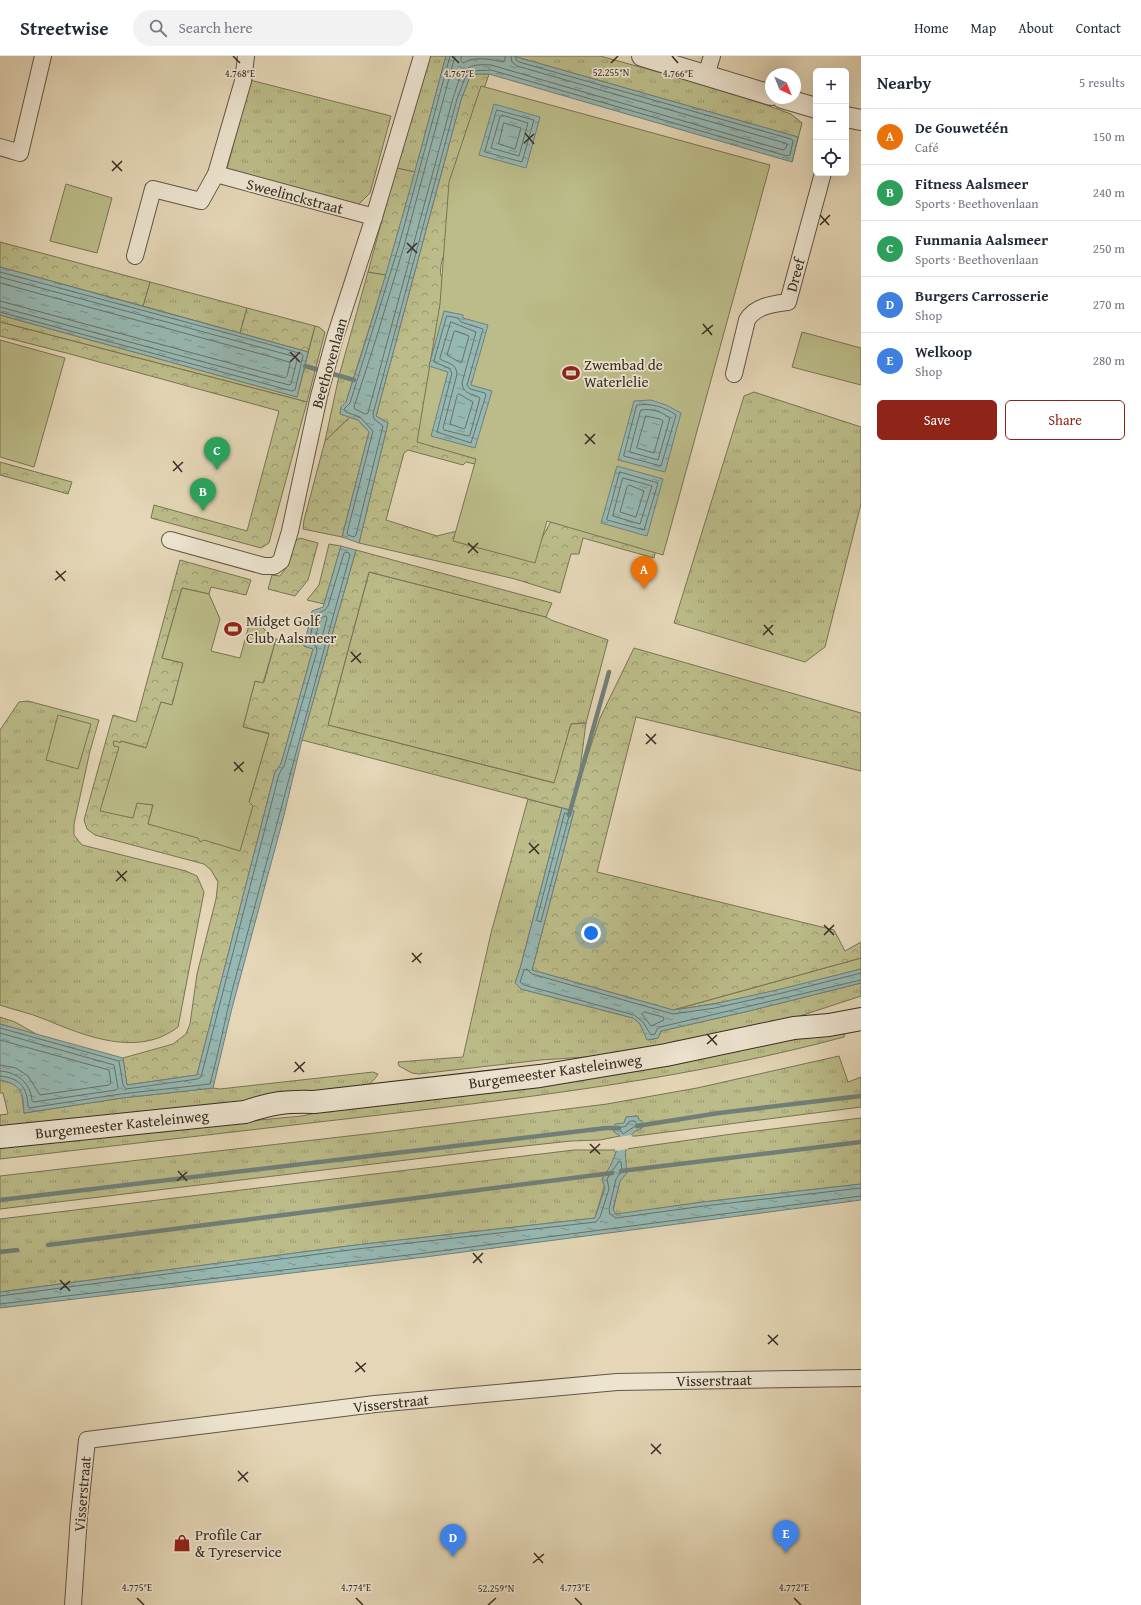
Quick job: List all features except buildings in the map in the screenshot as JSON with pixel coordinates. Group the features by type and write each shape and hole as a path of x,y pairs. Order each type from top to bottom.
{"main road":[{"name":"Burgemeester Kasteleinweg","path":"794,1028 826,1014 861,1006"},
{"name":"Burgemeester Kasteleinweg","path":"0,1137 245,1112 271,1104 290,1101 314,1102 548,1074 666,1055 794,1028 829,1025 861,1019"}],"street":[{"path":"0,147 20,153 43,56"},
{"path":"135,256 153,189 201,201 216,174 243,81 246,56"},
{"name":"Beethovenlaan","path":"170,540 264,566 274,566 281,561 290,531 319,396 422,56"},
{"path":"642,56 765,93"},
{"path":"706,75 712,56"},
{"path":"801,104 813,107"},
{"path":"849,118 861,120"},
{"name":"Sweelinckstraat","path":"216,174 374,217"},
{"name":"Dreef","path":"734,374 750,314 755,310 776,303 788,302 822,176"},
{"name":"Visserstraat","path":"73,1605 79,1516 87,1440 375,1404 617,1382 861,1378"}],"green space":[{"path":"426,56 446,56 415,172 396,168"},
{"path":"513,56 600,56 731,92 791,114 802,123 792,162 797,137"},
{"path":"473,74 489,74 453,182 489,195 483,219 465,213 445,253 442,261 441,276 494,287 512,282 524,268 530,254 542,247 550,247 552,254 549,271 539,289 527,305 522,310 511,316 508,327 526,334 533,340 539,355 539,360 533,373 520,383 501,452 512,463 514,471 513,476 506,485 500,485 492,482 479,465 466,462 463,465 408,450 404,453 386,520 437,536 465,529 476,530 486,534 496,552 530,560 556,512 535,477 577,488 570,512 590,517 587,530 656,549 654,558 583,538 579,554 571,554 560,593 515,579 359,543 388,423 376,416 461,100 469,79","holes":["444,311 463,315 462,318 488,325 471,385 492,391 475,448 431,436 448,372 429,366"]},
{"path":"250,80 391,116 370,193 358,205 229,175 227,169"},
{"name":"Zwembad de Waterlelie","path":"481,86 770,165 663,555 547,521 535,563 453,541 476,459 417,442 440,304 449,182"},
{"path":"396,168 415,172 386,275 368,272"},
{"path":"66,184 112,198 97,253 50,241"},
{"path":"0,242 150,282 143,306 0,267"},
{"path":"368,272 386,275 346,402 341,407 340,414 350,417 325,441 339,376"},
{"path":"150,282 247,308 240,333 143,306"},
{"path":"247,308 315,326 308,352 240,333"},
{"path":"0,315 297,397 315,326 319,327 325,332 307,402 0,322"},
{"path":"0,322 307,402 269,543 261,548 151,518 154,505 247,531 279,411 0,336"},
{"path":"802,332 861,348 861,385 792,367"},
{"path":"0,340 65,358 34,467 0,457"},
{"path":"754,392 861,427 861,504 825,647 805,662 674,623 744,396"},
{"path":"350,417 358,420 369,432 342,537 303,529 304,520 325,441"},
{"path":"0,462 72,482 68,494 0,475"},
{"path":"300,538 318,543 308,580 295,596 268,589 272,575 280,576 286,568 293,542"},
{"path":"329,544 341,546 324,604 307,600 319,585"},
{"path":"356,550 552,603 546,617 369,572 328,725 554,783 571,724 586,723 578,785 600,718 634,648 861,713 861,771 636,717 597,872 834,930 845,951 861,942 861,958 673,1010 532,970 574,811 302,740"},
{"path":"180,560 251,580 246,595 211,587 209,594 182,588 162,658 183,663 172,705 161,702 147,748 121,741 137,802 153,805 148,824 253,806 249,802 269,733 243,727 255,681 264,682 276,639 304,644 304,646 313,649 281,764 275,772 197,1075 127,1085 123,1058 173,1044 186,1034 190,1024 197,974 216,899 218,882 211,870 204,864 95,835 87,829 84,820 113,715 136,722"},
{"path":"369,572 546,617 608,640 586,723 571,724 555,783 328,725"},
{"path":"182,588 209,594 220,619 211,651 240,658 251,618 276,639 263,683 255,681 243,727 269,734 249,802 253,806 240,851 204,840 200,842 198,838 148,824 153,805 137,803 133,818 100,811 119,747 114,746 113,742 116,741 120,743 121,741 146,748 161,702 172,705 183,663 162,658"},
{"path":"28,701 99,720 90,751 74,824 74,835 82,845 186,871 197,876 204,892 178,1027 162,1036 146,1041 129,1043 111,1041 77,1032 39,1017 0,1005 0,730 19,702"},
{"path":"58,715 91,724 78,769 46,760"},
{"path":"528,799 562,808 515,983 521,989 633,1018 640,1024 648,1040 658,1038 661,1031 861,983 861,996 800,1016 617,1055 541,1060 419,1074 412,1073 399,1066 398,1062 463,1057 491,933"},
{"path":"861,958 861,969 744,998 673,1010"},
{"path":"0,1017 15,1022 38,1035 0,1024"},
{"path":"845,1032 844,1037 788,1051 618,1084 445,1107 0,1159 0,1146 302,1116 338,1108 792,1036"},
{"path":"839,1056 848,1082 861,1077 861,1107 636,1136 629,1136 633,1132 642,1128 637,1116 626,1117 624,1123 613,1131 620,1136 600,1140 571,1141 506,1148 0,1209 0,1176 375,1133 607,1104 697,1088"},
{"path":"373,1072 378,1074 375,1079 363,1088 0,1129 0,1115 8,1114 3,1093 0,1093 0,1080 14,1084 18,1087 22,1095 24,1113 122,1098"},
{"path":"861,1118 861,1184 703,1202 620,1214 616,1214 613,1211 620,1180 627,1172 624,1159 626,1149"},
{"path":"574,1150 617,1150 609,1170 595,1218 356,1245 0,1292 0,1219"}],"water":[{"path":"446,56 513,56 798,137 792,162 489,74 473,74 469,79 461,100 376,416 388,423 359,543 342,537 369,432 358,420 340,414 341,407 346,402 386,273"},
{"path":"494,104 540,117 526,168 479,155"},
{"path":"0,267 308,352 297,397 0,315"},
{"path":"444,311 463,315 463,318 488,325 471,385 492,391 475,448 431,436 448,372 429,366"},
{"path":"651,400 666,405 681,413 665,472 618,460 634,401"},
{"path":"617,466 663,479 647,536 601,523"},
{"path":"341,546 356,550 302,740 283,819 232,1008 213,1088 122,1098 24,1113 23,1100 20,1090 13,1084 0,1080 0,1024 123,1058 127,1085 197,1075 275,772 281,764 313,649 304,646 312,611 323,607"},
{"path":"562,808 574,811 532,970 673,1010 714,1004 861,969 861,983 661,1031 658,1038 647,1040 640,1024 633,1018 521,989 515,983"},
{"path":"638,1116 639,1120 642,1121 642,1128 631,1135 626,1146 627,1173 620,1181 613,1209 616,1214 703,1202 861,1184 861,1200 425,1257 0,1308 0,1292 356,1245 595,1218 605,1188 602,1179 614,1159 619,1142 620,1136 613,1131 615,1124 624,1123 626,1117"}],"pier":[{"path":"632,1135 628,1149 615,1151 618,1137"}],"waterway":[{"path":"305,366 354,380"},
{"path":"569,815 609,672"},
{"path":"637,1126 719,1113 861,1096"},
{"path":"0,1200 606,1128 619,1128"},
{"path":"621,1171 861,1142"},
{"path":"48,1245 612,1173"},
{"path":"0,1252 17,1250"}],"place":[{"name":"Zwembad de Waterlelie","path":"571,373"},
{"name":"Funmania Aalsmeer","path":"217,470"},
{"name":"Fitness Aalsmeer","path":"203,511"},
{"name":"De Gouwetéén","path":"644,589"},
{"name":"Midget Golf Club Aalsmeer","path":"233,629"},
{"name":"Profile Car & Tyreservice","path":"182,1543"},
{"name":"Welkoop","path":"786,1553"},
{"name":"Burgers Carrosserie","path":"453,1557"}]}
